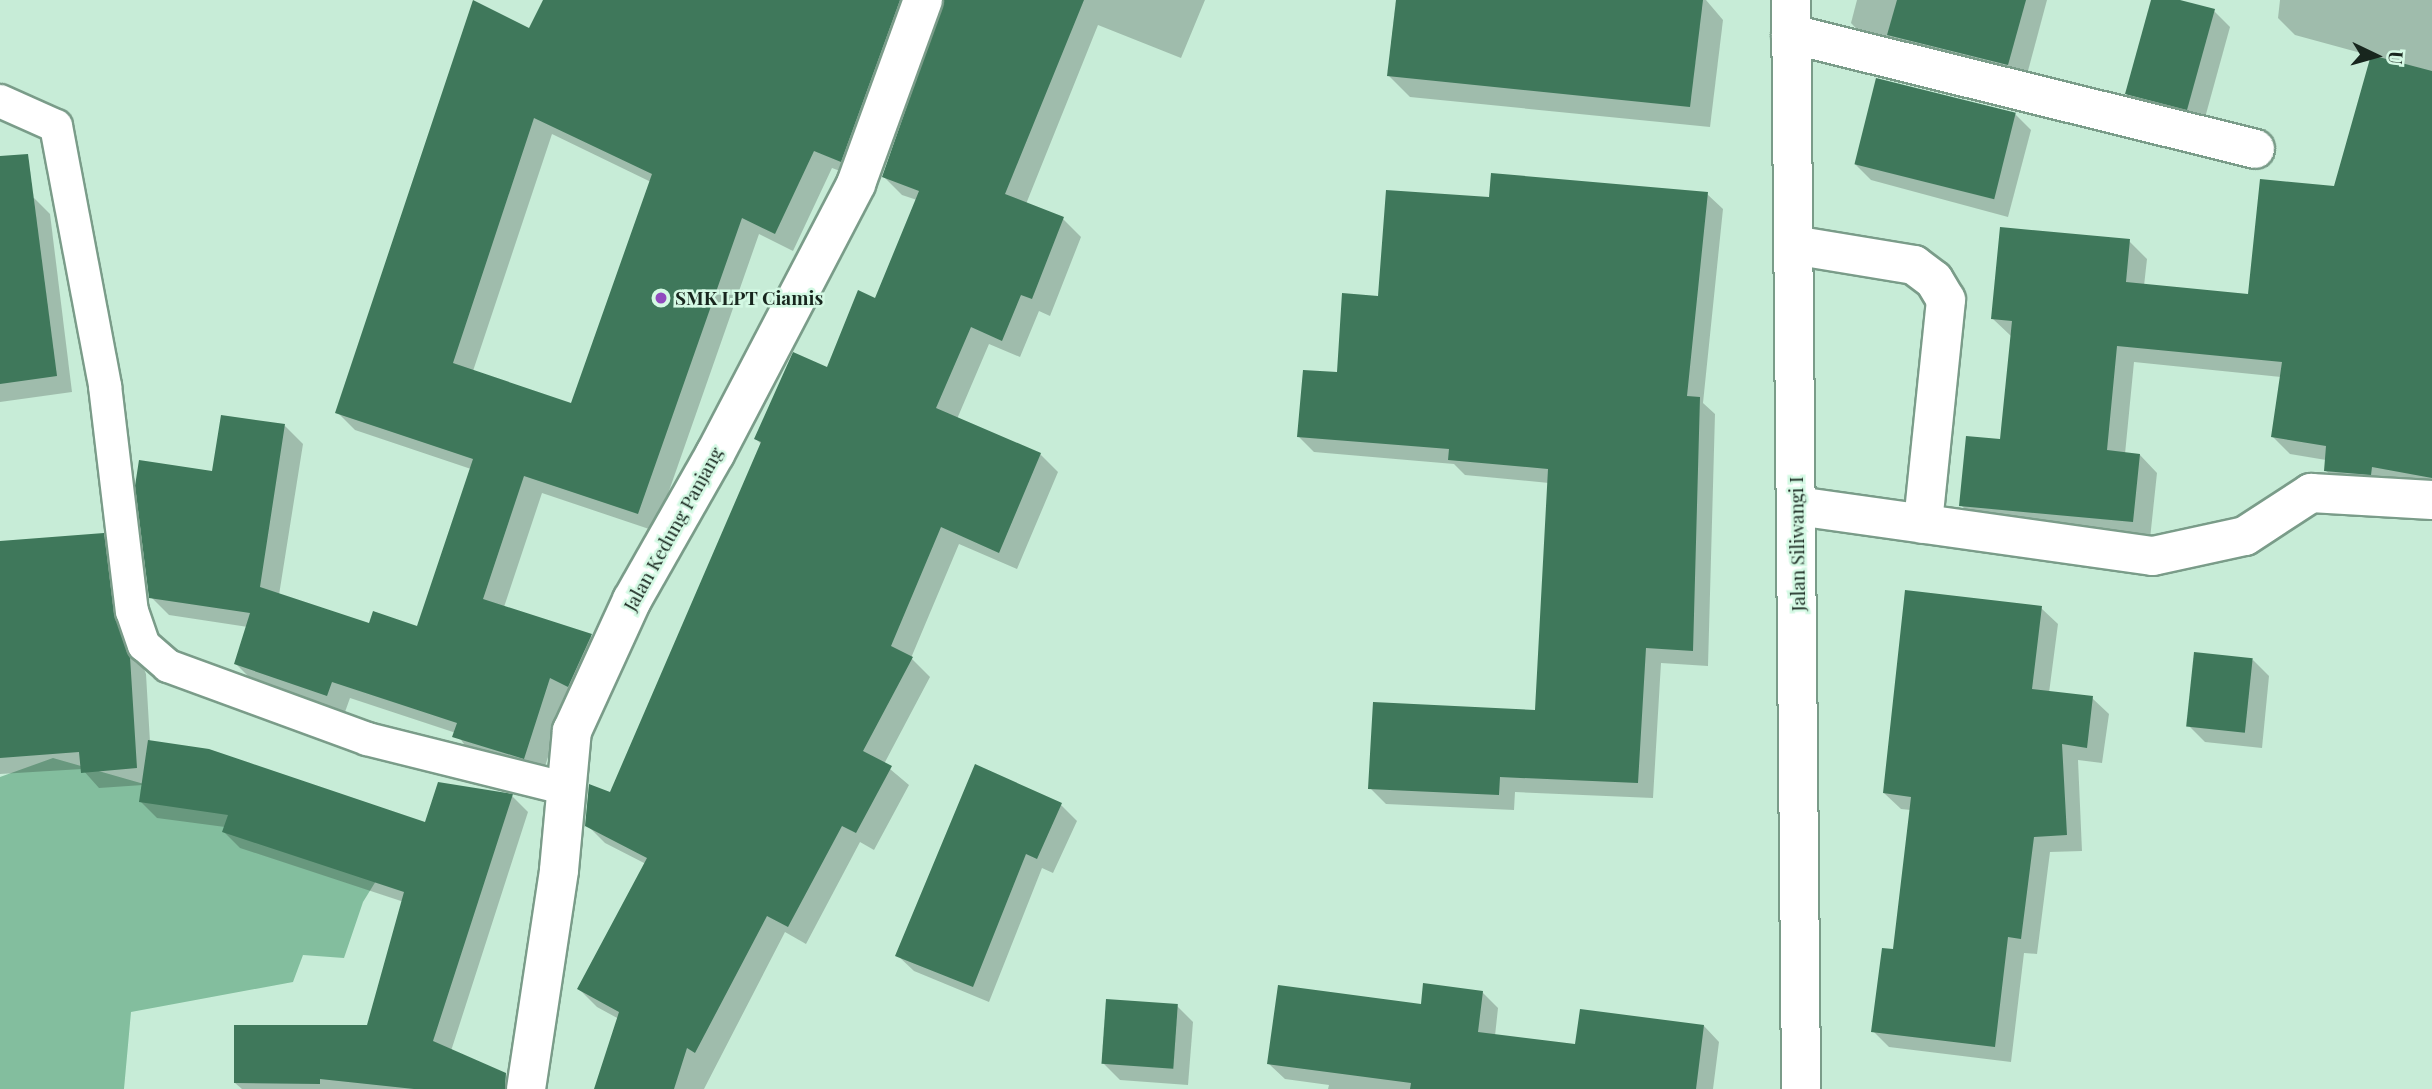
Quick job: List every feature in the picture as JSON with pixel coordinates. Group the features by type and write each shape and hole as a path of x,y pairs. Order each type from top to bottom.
{"street":[{"name":"Jalan Kedung Panjang","path":"526,1089 559,870 564,788 572,732 616,636 856,184 923,0"},
{"path":"1791,17 2255,149"},
{"name":"Jalan Siliwangi I","path":"1791,17 1801,1089"},
{"path":"1793,245 1914,265 1934,280 1946,300 1923,524"},
{"path":"1797,506 2153,555 2245,536 2311,494 2432,500"}],"lane":[{"path":"0,101 56,126 105,386 132,611 144,645 168,666 367,739 564,788"}],"green space":[{"path":"53,758 392,855 363,902 344,958 303,955 293,982 131,1012 124,1089 0,1089 0,777"}],"building":[{"path":"473,0 529,28 543,0 900,0 841,162 814,151 775,234 742,218 638,514 524,476 483,599 592,634 568,687 550,678 524,759 452,737 457,723 332,682 327,696 234,664 250,613 149,598 135,486 139,460 212,471 221,415 285,424 260,587 369,623 373,611 417,626 473,459 335,413","holes":["534,118 652,174 571,403 453,363"]},
{"path":"944,0 1084,0 1005,194 1064,217 1032,299 1021,295 1002,341 971,327 936,408 1041,453 999,553 941,527 891,646 913,657 863,751 892,766 856,833 842,826 788,927 767,916 695,1053 687,1048 674,1089 594,1089 619,1012 577,989 647,858 585,826 589,784 610,792 761,442 754,439 793,352 827,367 858,290 875,298 919,191 882,177"},
{"path":"1396,0 1703,0 1690,107 1387,76"},
{"path":"1897,0 2026,0 2008,65 1887,35"},
{"path":"2151,0 2180,0 2215,9 2187,110 2125,94"},
{"path":"2371,55 2432,71 2432,478 2372,467 2371,475 2324,471 2326,446 2271,437 2282,362 2117,346 2107,450 2140,454 2133,522 1959,506 1966,436 2000,439 2012,321 1991,319 2000,227 2130,239 2126,282 2248,294 2260,179 2334,186"},
{"path":"1876,78 2016,113 1994,199 1854,164"},
{"path":"28,154 57,376 0,384 0,156"},
{"path":"1491,173 1708,192 1687,396 1700,397 1693,651 1646,648 1638,783 1500,777 1499,795 1368,789 1373,702 1535,710 1548,469 1448,460 1449,449 1297,437 1303,370 1337,372 1342,293 1378,296 1386,190 1489,197"},
{"path":"104,533 114,613 130,657 137,768 81,773 79,752 0,758 0,541"},
{"path":"1905,590 2042,606 2032,689 2093,696 2087,748 2062,744 2067,835 2034,837 2021,939 2008,937 1995,1047 1871,1032 1882,948 1893,949 1911,797 1883,793"},
{"path":"2194,652 2253,658 2245,733 2186,727"},
{"path":"148,740 209,749 425,822 438,782 513,794 433,1041 506,1073 505,1089 414,1089 320,1079 320,1084 234,1083 234,1025 367,1025 404,892 222,832 228,815 139,802"},
{"path":"975,764 1062,803 1037,859 1026,854 973,987 895,956"},
{"path":"1423,983 1483,991 1478,1032 1575,1044 1580,1009 1704,1025 1696,1089 1410,1089 1411,1083 1267,1064 1278,985 1421,1004"},
{"path":"1106,999 1178,1004 1173,1069 1101,1064"}],"place":[{"name":"SMK LPT Ciamis","path":"661,298"}]}
